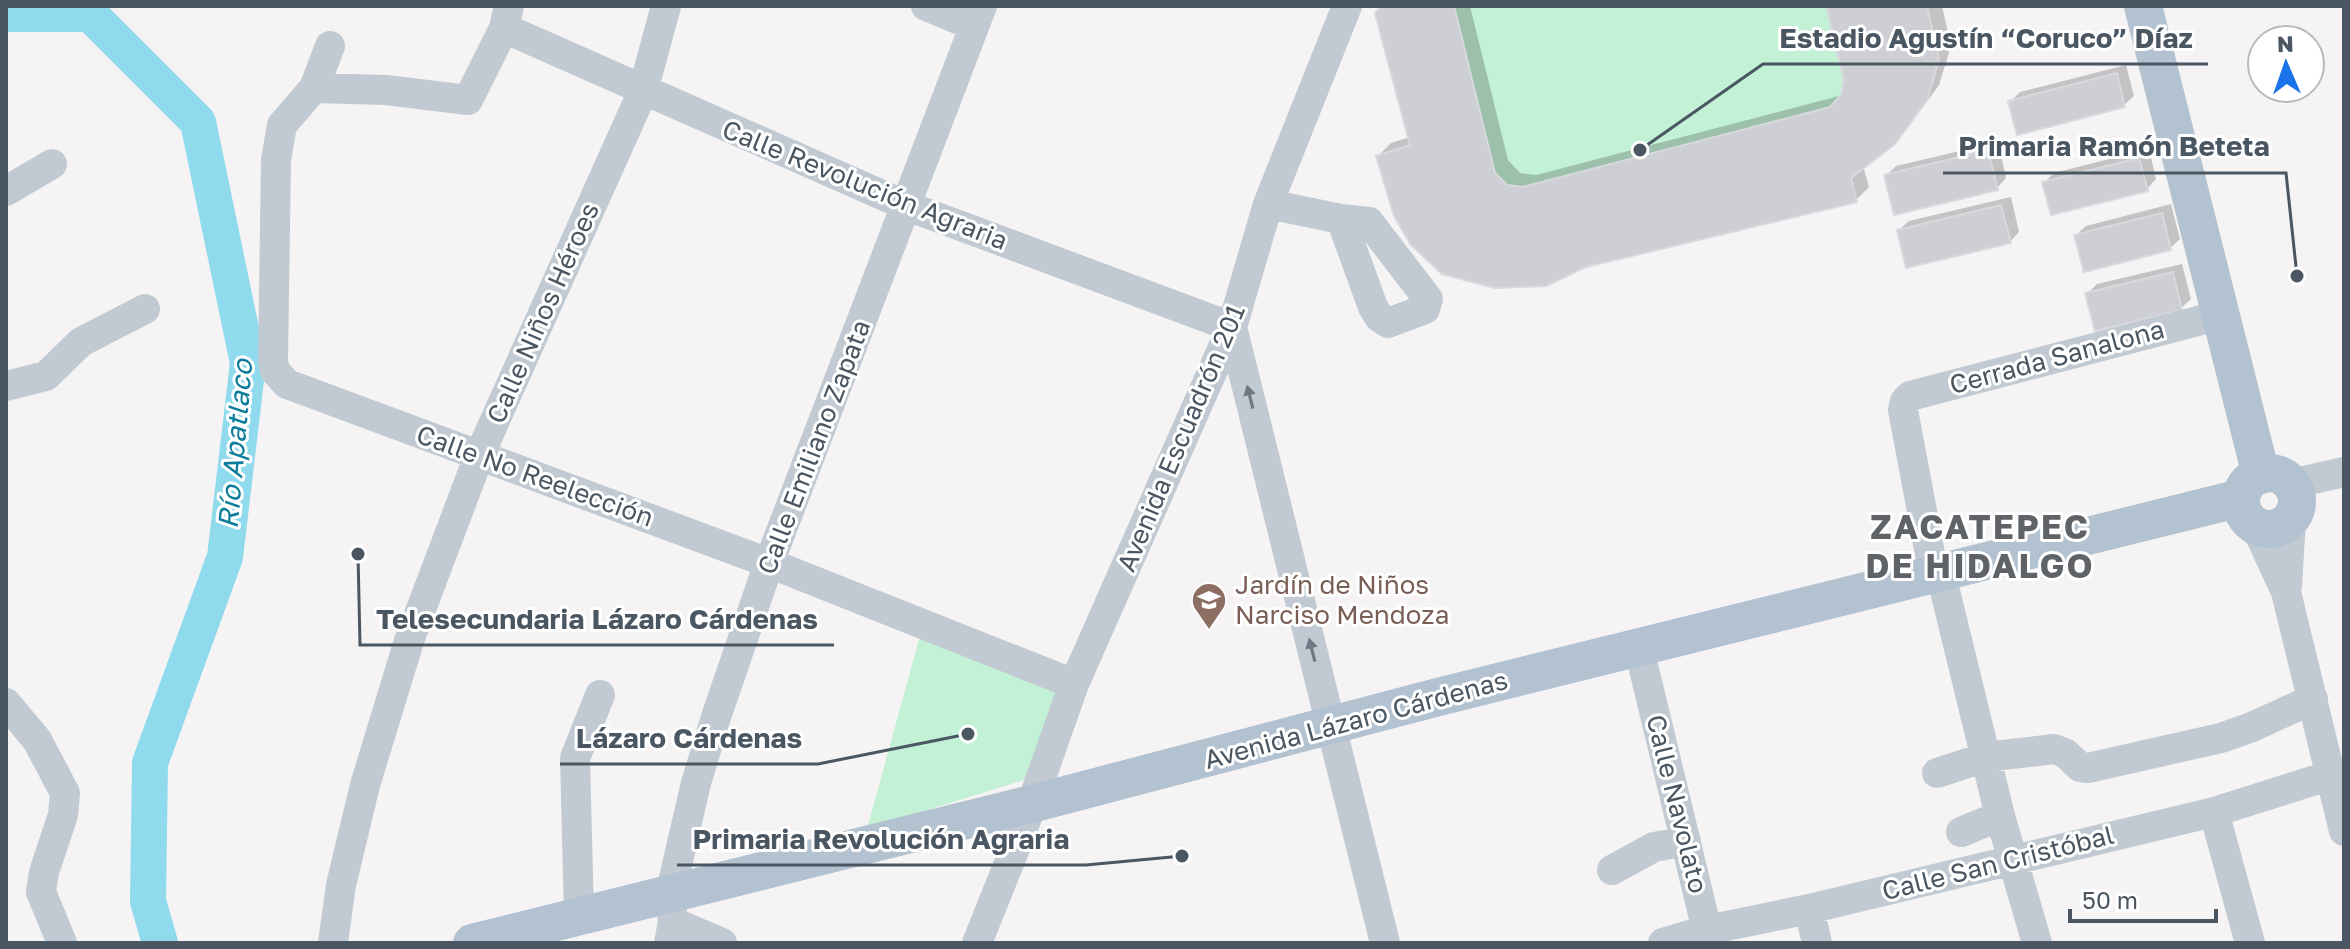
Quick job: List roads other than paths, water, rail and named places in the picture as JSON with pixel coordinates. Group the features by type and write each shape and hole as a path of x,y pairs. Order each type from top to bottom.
{"main road":[{"path":"2143,6 2265,504"},
{"name":"Avenida Lázaro Cárdenas","path":"517,943 671,916 1028,814 1333,734 2265,504"},
{"name":"Avenida Lázaro Cárdenas","path":"1333,734 1643,665 1797,618"},
{"name":"Avenida Lázaro Cárdenas","path":"472,943 579,916 671,916"}],"street":[{"name":"Calle Niños Héroes","path":"333,943 341,885 385,713 409,641 479,456 643,91 666,6"},
{"path":"926,6 978,16"},
{"name":"Avenida Escuadrón 201","path":"977,943 1028,814 1074,684 1232,327 1268,204 1347,6"},
{"name":"Calle Emiliano Zapata","path":"671,916 696,783 769,563 978,16"},
{"name":"Calle Revolución Agraria","path":"506,17 643,91 907,206 1232,327"},
{"path":"314,88 386,90 468,100 506,17"},
{"name":"Calle No Reelección","path":"330,46 314,88 282,125 276,160 275,371 287,384 769,563 1074,684"},
{"path":"6,191 52,164"},
{"path":"1268,204 1341,219"},
{"path":"6,386 46,376 81,342 145,309"},
{"name":"Cerrada Sanalona","path":"1940,583 1903,410 1910,396 2221,315"},
{"path":"1232,327 1385,943"},
{"path":"2344,472 2265,504 2313,699 2338,773 2344,831"},
{"path":"1940,583 2000,816 2037,943"},
{"name":"Calle Navolato","path":"1643,665 1709,936"},
{"path":"579,916 575,758 600,695"},
{"path":"1937,773 1986,757 2054,749 2065,753 2080,767 2088,768 2221,738 2313,699"},
{"path":"6,703 37,740 65,793 63,815 44,872 41,892 62,943"},
{"name":"Calle San Cristóbal","path":"1663,943 1709,936 2214,812 2338,773"},
{"path":"2214,812 2250,943"},
{"path":"1961,832 2000,816"},
{"path":"1612,870 1654,847 1686,841"},
{"path":"1809,909 1817,943"},
{"path":"671,916 722,943"}],"waterway":[{"name":"Río Apatlaco","path":"6,14 90,14 198,122 248,363 225,557 150,763 148,901 160,943"}],"place":[{"name":"Estadio Agustín “Coruco” Díaz","path":"1640,150"},
{"name":"Primaria Ramón Beteta","path":"2297,276"},
{"name":"Telesecundaria Lázaro Cárdenas","path":"358,554"},
{"name":"Jardín de Niños Narciso Mendoza","path":"1209,631"},
{"name":"Lázaro Cárdenas","path":"968,734"},
{"name":"Primaria Revolución Agraria","path":"1182,856"}],"district":[{"name":"ZACATEPEC DE HIDALGO","path":"1980,546"}]}
